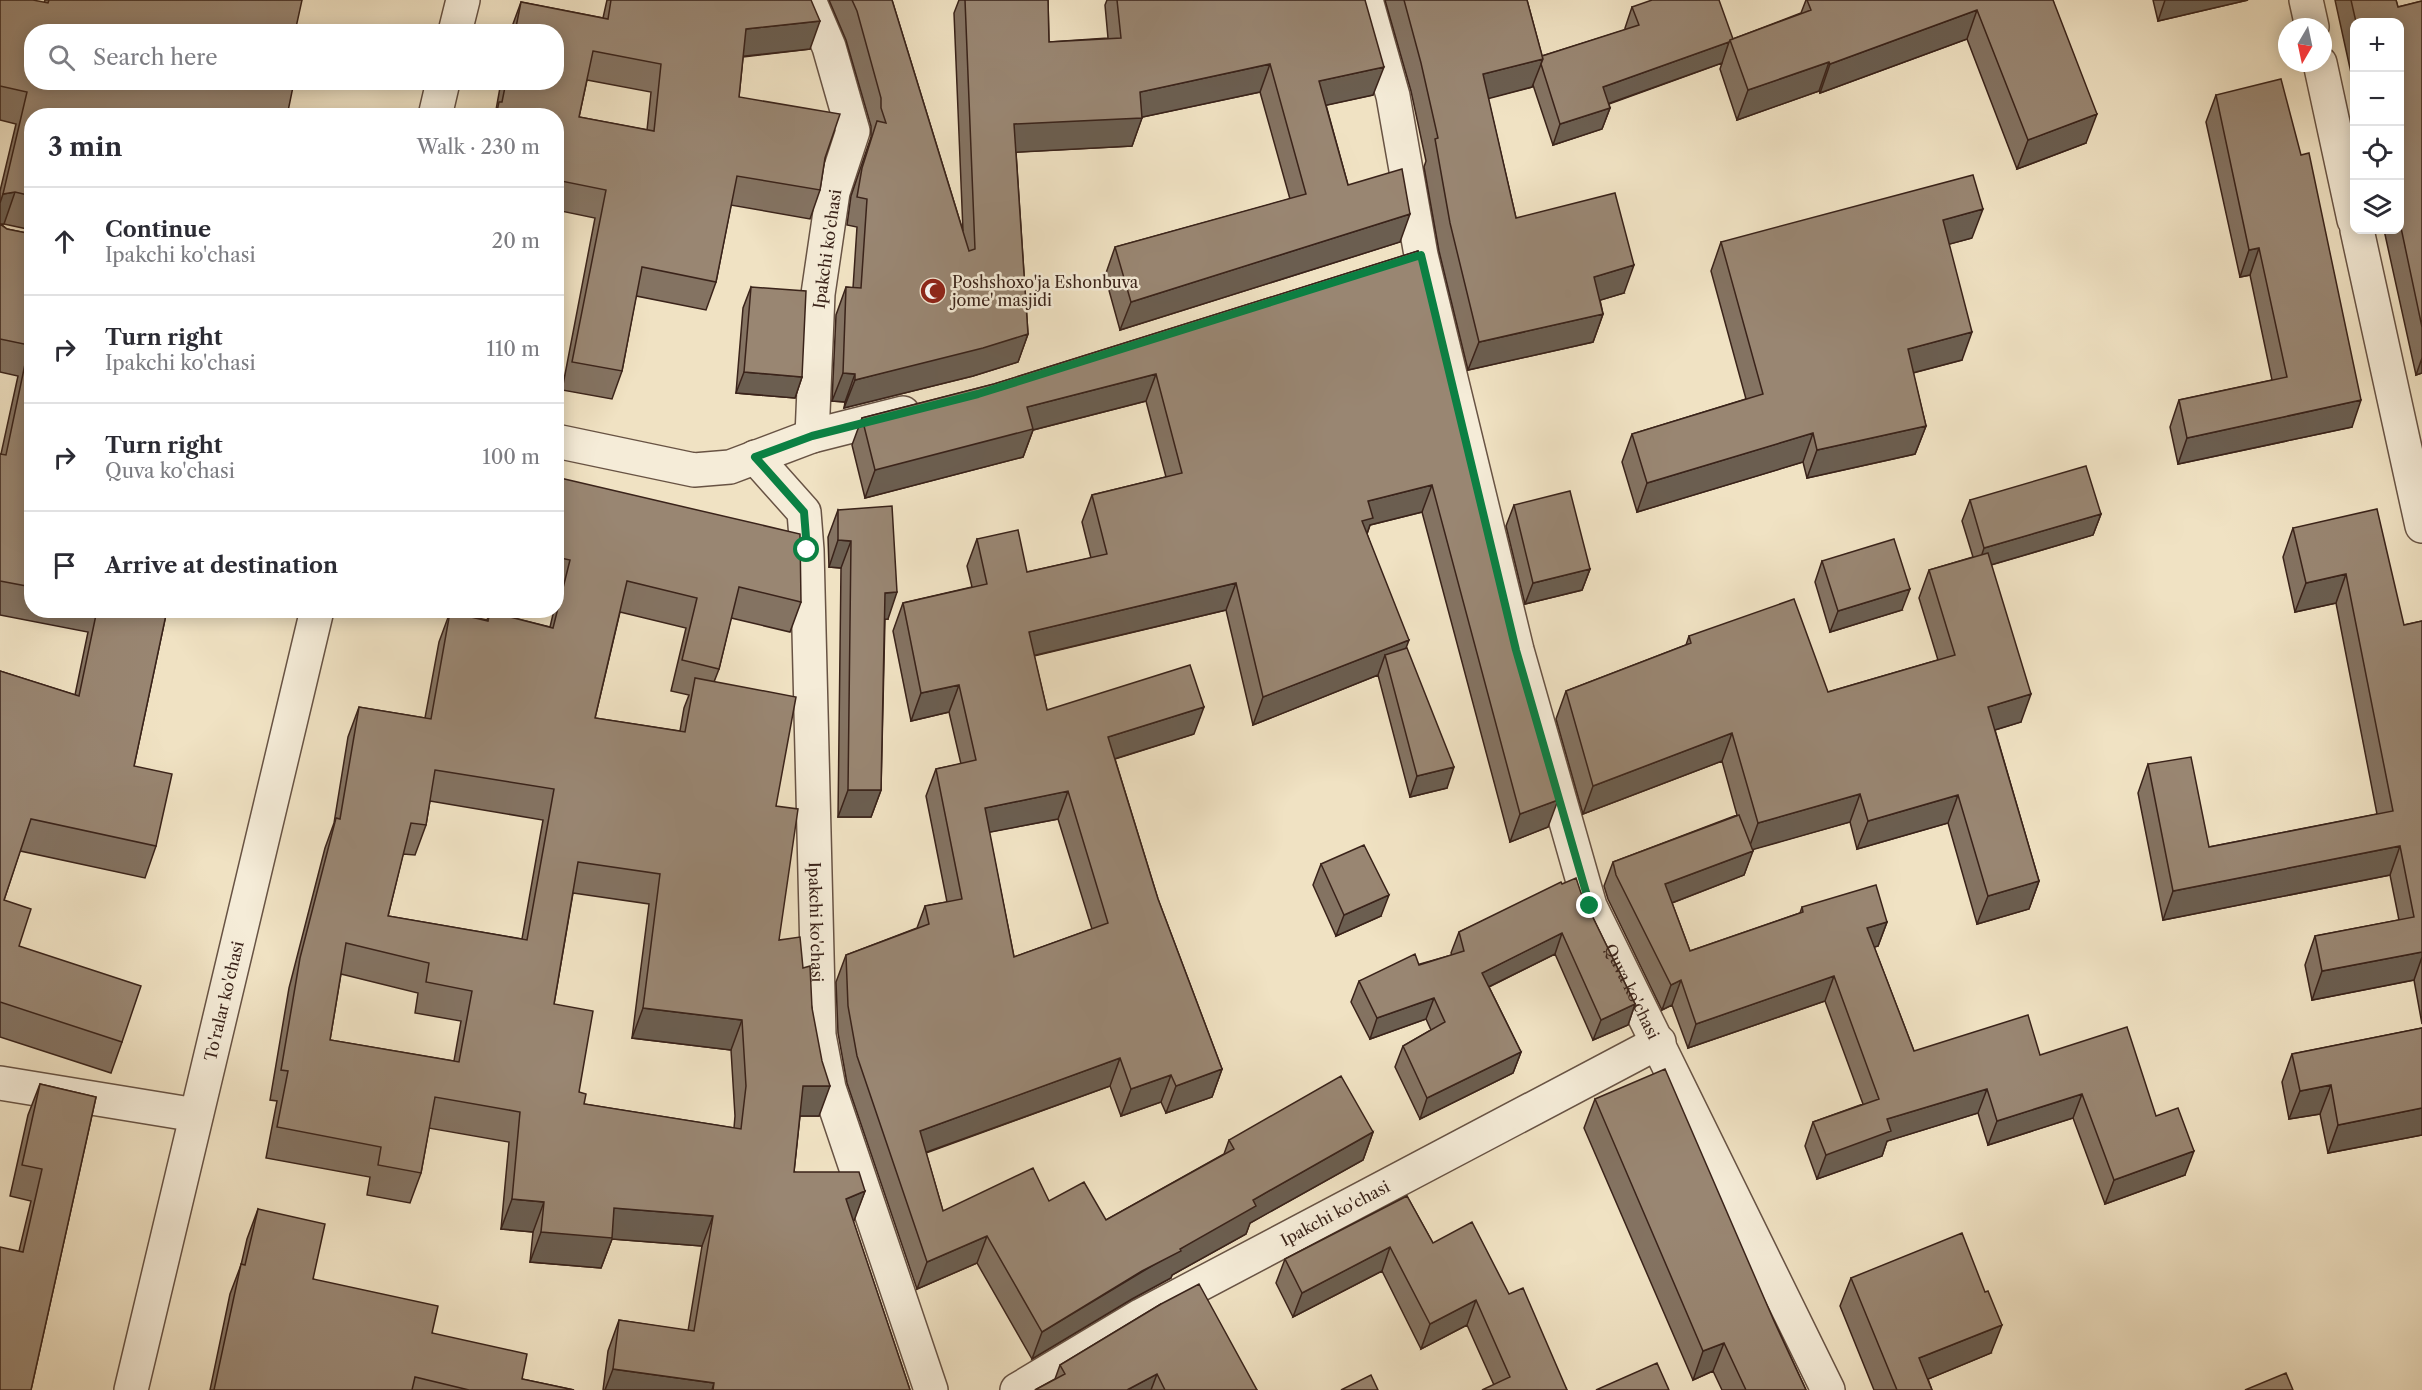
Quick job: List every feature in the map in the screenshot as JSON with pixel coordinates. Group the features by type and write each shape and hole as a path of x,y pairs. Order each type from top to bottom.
{"street":[{"path":"457,24 463,0"},
{"name":"Ipakchi ko'chasi","path":"809,0 829,46 853,131 833,192 818,294 812,436"},
{"name":"Quva ko'chasi","path":"1366,0 1393,96 1409,258 1516,650 1590,906 1659,1042 1828,1390"},
{"path":"2306,0 2310,18"},
{"path":"2322,72 2350,198"},
{"path":"437,108 441,90"},
{"path":"2358,234 2422,526"},
{"path":"564,443 694,470 730,466 812,436 934,405"},
{"name":"Ipakchi ko'chasi","path":"755,457 804,512 807,550 819,1035 829,1088 931,1390"},
{"name":"To'ralar ko'chasi","path":"131,1390 315,618"},
{"name":"Ipakchi ko'chasi","path":"1017,1390 1142,1315 1659,1042"},
{"path":"0,1083 196,1115"}],"building":[{"path":"0,0 33,0 48,3 49,0 302,0 297,24 24,24 24,90 292,90 289,108 24,108 24,194 15,192 3,194 27,92 0,86"},
{"path":"611,0 811,0 820,21 746,29 739,97 840,114 825,158 820,190 737,176 716,282 642,267 622,371 572,362 606,190 564,182 564,108 498,108 499,102 502,102 504,90 564,90 564,24 517,24 521,2 608,19","holes":["593,51 661,64 654,131 579,117"]},
{"path":"852,0 892,0 969,251 975,249 965,0 1048,0 1049,42 1121,38 1117,0 1365,0 1384,67 1319,81 1348,185 1402,169 1410,214 1131,302 1115,247 1306,194 1270,64 1140,92 1142,118 1014,124 1028,334 983,348 855,380 855,374 843,373 846,287 861,288 867,199 857,197 862,168 877,121 886,123 857,11"},
{"path":"1404,0 1527,0 1543,59 1483,74 1516,218 1615,193 1634,265 1594,277 1603,314 1479,342 1450,223 1435,139 1438,138"},
{"path":"1652,0 1719,0 1733,39 1603,87 1610,108 1560,124 1541,64 1542,56 1639,25 1632,7"},
{"path":"1807,0 2053,0 2097,114 2028,140 1977,10 1830,64 1829,62 1748,90 1730,40 1811,10"},
{"path":"2351,0 2396,0 2398,7 2422,1 2422,327 2402,234 2404,18 2355,18"},
{"path":"2281,79 2301,155 2309,153 2361,400 2187,438 2179,400 2287,377 2259,248 2249,250 2216,95"},
{"path":"1973,175 1983,209 1943,220 1972,332 1908,349 1926,426 1817,450 1813,433 1647,483 1632,434 1763,394 1721,242"},
{"path":"0,224 7,229 24,232 24,344 0,339"},
{"path":"1418,251 1509,627 1558,800 1520,814 1432,485 1368,501 1373,518 1362,521 1409,640 1263,697 1236,583 1029,632 1047,710 1190,665 1204,707 1108,737 1158,899 1222,1069 1176,1086 1171,1075 1131,1089 1120,1058 920,1131 943,1211 1033,1168 1049,1201 1084,1182 1106,1220 1234,1149 1229,1140 1341,1076 1373,1132 1253,1200 1256,1206 1180,1249 1181,1251 1142,1271 1042,1332 987,1236 927,1262 857,1056 848,1006 846,955 929,924 925,906 962,899 936,769 976,760 959,685 921,693 903,603 987,584 977,539 1018,530 1027,572 1107,554 1092,495 1182,473 1156,374 1027,407 1033,429 875,470 862,418 994,384","holes":["1068,791 1108,923 1014,957 985,808"]},
{"path":"751,287 806,291 802,377 744,372"},
{"path":"24,369 24,586 0,581 0,454 6,455"},
{"path":"2086,466 2101,514 1984,548 1970,500"},
{"path":"564,479 800,534 801,602 739,587 719,669 682,660 697,598 627,581 595,718 685,732 695,678 796,697 776,806 798,809 779,940 800,937 803,968 810,966 812,1008 822,1061 830,1086 803,1086 794,1172 859,1172 865,1191 846,1199 910,1390 713,1390 714,1383 613,1369 619,1320 694,1331 713,1216 614,1208 612,1238 541,1232 544,1202 512,1199 520,1112 435,1097 421,1173 378,1165 381,1147 277,1127 288,1071 281,1070 300,958 336,818 340,819 359,707 431,719 449,618 475,618 488,621 489,618 514,618 553,628 556,618 564,618 564,584 570,560 564,559","holes":["435,770 554,789 527,940 388,916 411,823 426,825","578,862 660,874 643,1008 742,1020 746,1086 741,1129 584,1104 586,1094 579,1092 593,1011 554,1004","346,943 429,963 426,982 472,991 459,1062 330,1040"]},
{"path":"1570,491 1590,569 1533,583 1514,505"},
{"path":"892,506 897,592 885,593 881,790 848,790 851,541 838,540 838,510"},
{"path":"2377,509 2404,625 2422,621 2422,952 2322,971 2315,936 2414,917 2400,846 2173,891 2148,764 2191,757 2209,847 2393,811 2346,574 2306,583 2293,528"},
{"path":"1894,539 1910,589 1838,611 1822,561"},
{"path":"1988,553 2031,694 1988,707 2039,881 1988,896 1958,795 1868,821 1860,794 1758,823 1732,733 1593,786 1566,691 1691,643 1689,636 1794,599 1828,692 1955,655 1929,570"},
{"path":"95,618 165,618 134,766 172,774 156,846 31,819 4,900 31,909 19,946 141,986 122,1042 0,1002 0,671 79,696"},
{"path":"1407,648 1454,767 1417,776 1385,655"},
{"path":"1739,815 1753,851 1665,884 1690,951 1803,912 1802,907 1876,885 1887,922 1867,928 1914,1051 2028,1015 2040,1055 2127,1027 2156,1116 2178,1108 2194,1151 2114,1180 2082,1094 1997,1121 1987,1089 1887,1119 1891,1131 1826,1155 1813,1122 1879,1099 1834,976 1696,1024 1681,980 1671,985 1616,875 1613,862"},
{"path":"1364,845 1389,895 1344,915 1321,864"},
{"path":"1576,878 1581,893 1635,1004 1601,1020 1562,933 1482,973 1521,1052 1427,1098 1403,1046 1445,1022 1434,998 1377,1018 1359,981 1415,954 1419,965 1464,951 1459,932 1561,882 1562,884"},
{"path":"2422,1028 2422,1108 2338,1125 2331,1085 2300,1091 2292,1054"},
{"path":"1665,1069 1806,1390 1746,1390 1724,1343 1703,1351 1595,1099"},
{"path":"40,1084 96,1097 31,1390 0,1390 0,1247 23,1252 42,1169 22,1165"},
{"path":"1407,1196 1433,1243 1472,1222 1509,1294 1523,1288 1567,1390 1482,1390 1510,1377 1476,1300 1430,1324 1390,1247 1302,1293 1285,1259"},
{"path":"258,1209 325,1224 313,1279 438,1306 432,1333 527,1354 522,1379 574,1390 469,1390 415,1377 412,1390 214,1390 241,1264 245,1265"},
{"path":"1962,1233 1985,1292 1988,1291 2002,1325 1919,1358 1932,1390 1897,1390 1851,1278"},
{"path":"1199,1284 1257,1390 1165,1390 1157,1374 1127,1390 1035,1390 1065,1374 1060,1365 1161,1304"},
{"path":"1657,1363 1669,1390 1596,1390"},
{"path":"2286,1373 2293,1390 2245,1390"},
{"path":"1371,1375 1378,1390 1341,1390"}],"place":[{"name":"Poshshoxo'ja Eshonbuva jome' masjidi","path":"933,291"}],"route":[{"path":"807,550 804,512 755,457 812,436 978,394 1421,255 1516,650 1590,906"}]}
